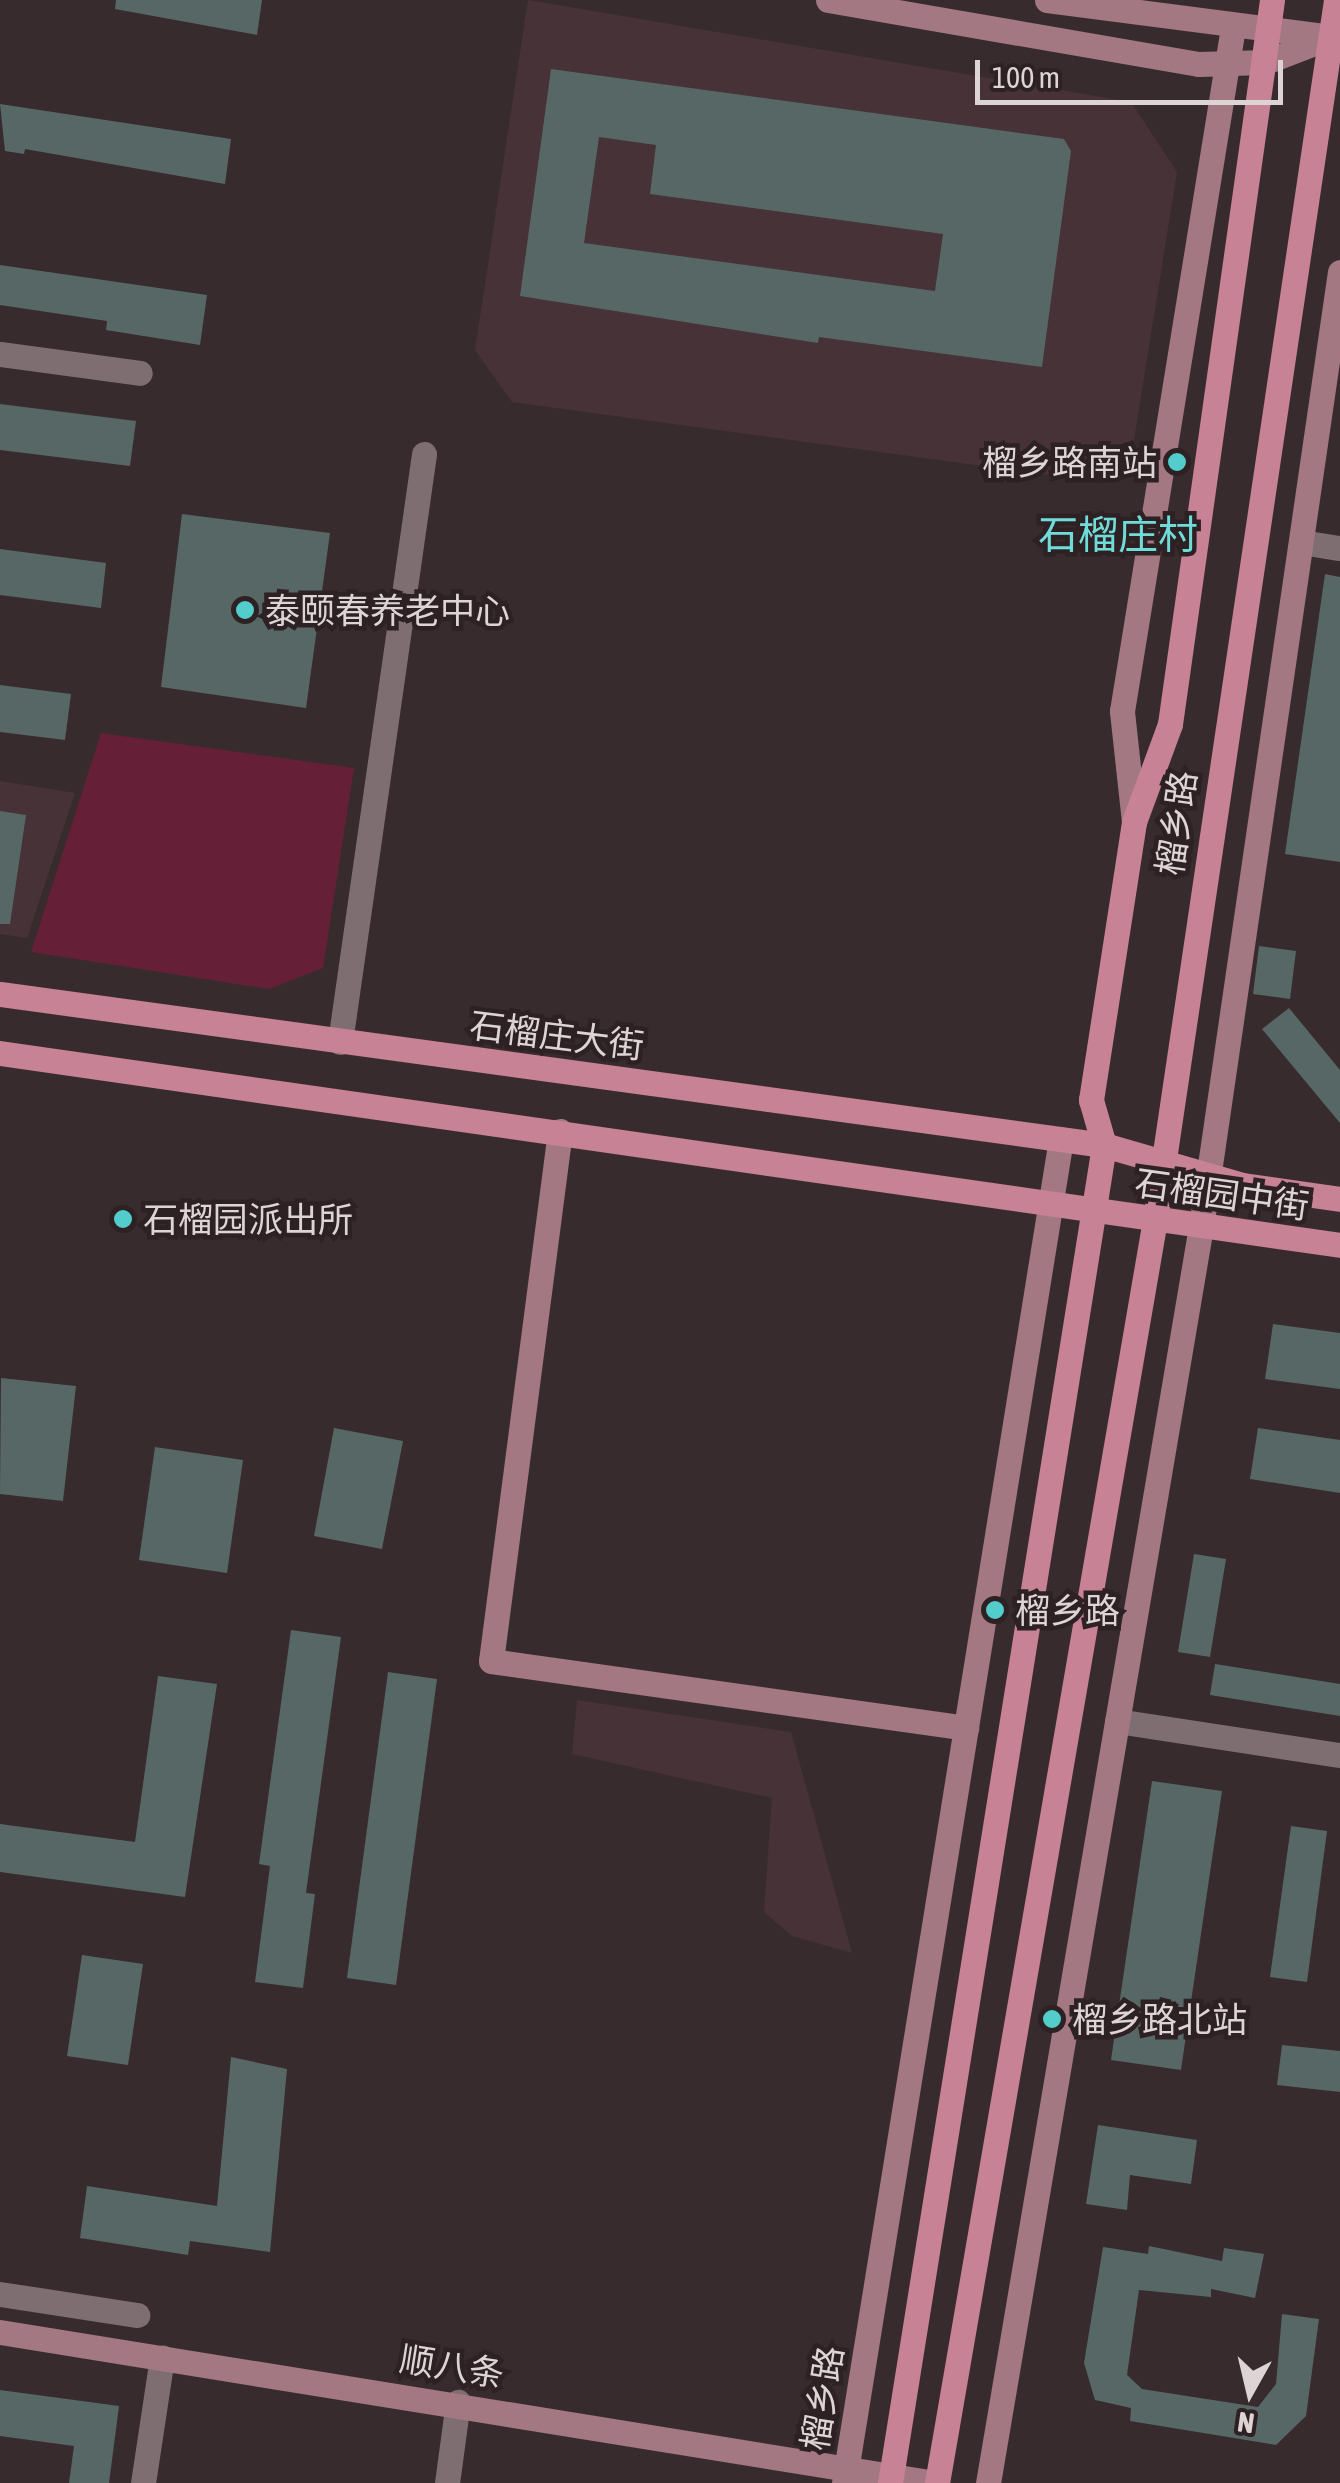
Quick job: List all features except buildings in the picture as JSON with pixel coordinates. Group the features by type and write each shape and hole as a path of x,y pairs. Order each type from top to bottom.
{"main road":[{"name":"榴乡路","path":"891,2478 1104,1145 1091,1100 1134,822 1170,724 1272,0"},
{"name":"榴乡路","path":"936,2483 1155,1220 1335,37 1336,0"},
{"name":"石榴庄大街","path":"0,994 1104,1145"},
{"path":"0,1054 560,1130 1094,1212"},
{"name":"石榴园中街","path":"1104,1145 1209,1175 1340,1200"},
{"name":"石榴园中街","path":"1094,1212 1340,1245"}],"street":[{"path":"828,0 1128,55 1227,64 1264,62 1335,37"},
{"path":"1047,0 1233,27 1335,37"},
{"name":"榴乡路","path":"1134,822 1122,710 1233,27"},
{"path":"988,2483 1201,1226 1340,272"},
{"path":"0,354 140,373"},
{"path":"340,1042 424,454"},
{"path":"1301,542 1340,548"},
{"path":"560,1130 491,1661 966,1728"},
{"name":"榴乡路","path":"845,2475 1061,1139"},
{"path":"1117,1721 1340,1755"},
{"path":"0,2294 136,2315"},
{"name":"顺八条","path":"0,2332 458,2402 845,2475 936,2483"},
{"path":"143,2483 162,2356"},
{"path":"447,2483 458,2402"}],"shaded area":[{"path":"528,0 1131,102 1177,172 1134,440 1079,479 512,402 475,350"},
{"path":"101,733 354,768 323,968 269,989 31,952"},
{"path":"0,781 75,793 27,938 0,934"},
{"path":"577,1700 791,1732 852,1953 792,1936 764,1912 772,1798 572,1754"}],"place":[{"name":"榴乡路南站","path":"1177,462"},
{"name":"泰颐春养老中心","path":"245,610"},
{"name":"石榴园派出所","path":"123,1219"},
{"name":"榴乡路","path":"995,1610"},
{"name":"榴乡路北站","path":"1052,2019"}],"district":[{"name":"石榴庄村","path":"1118,535"}]}
